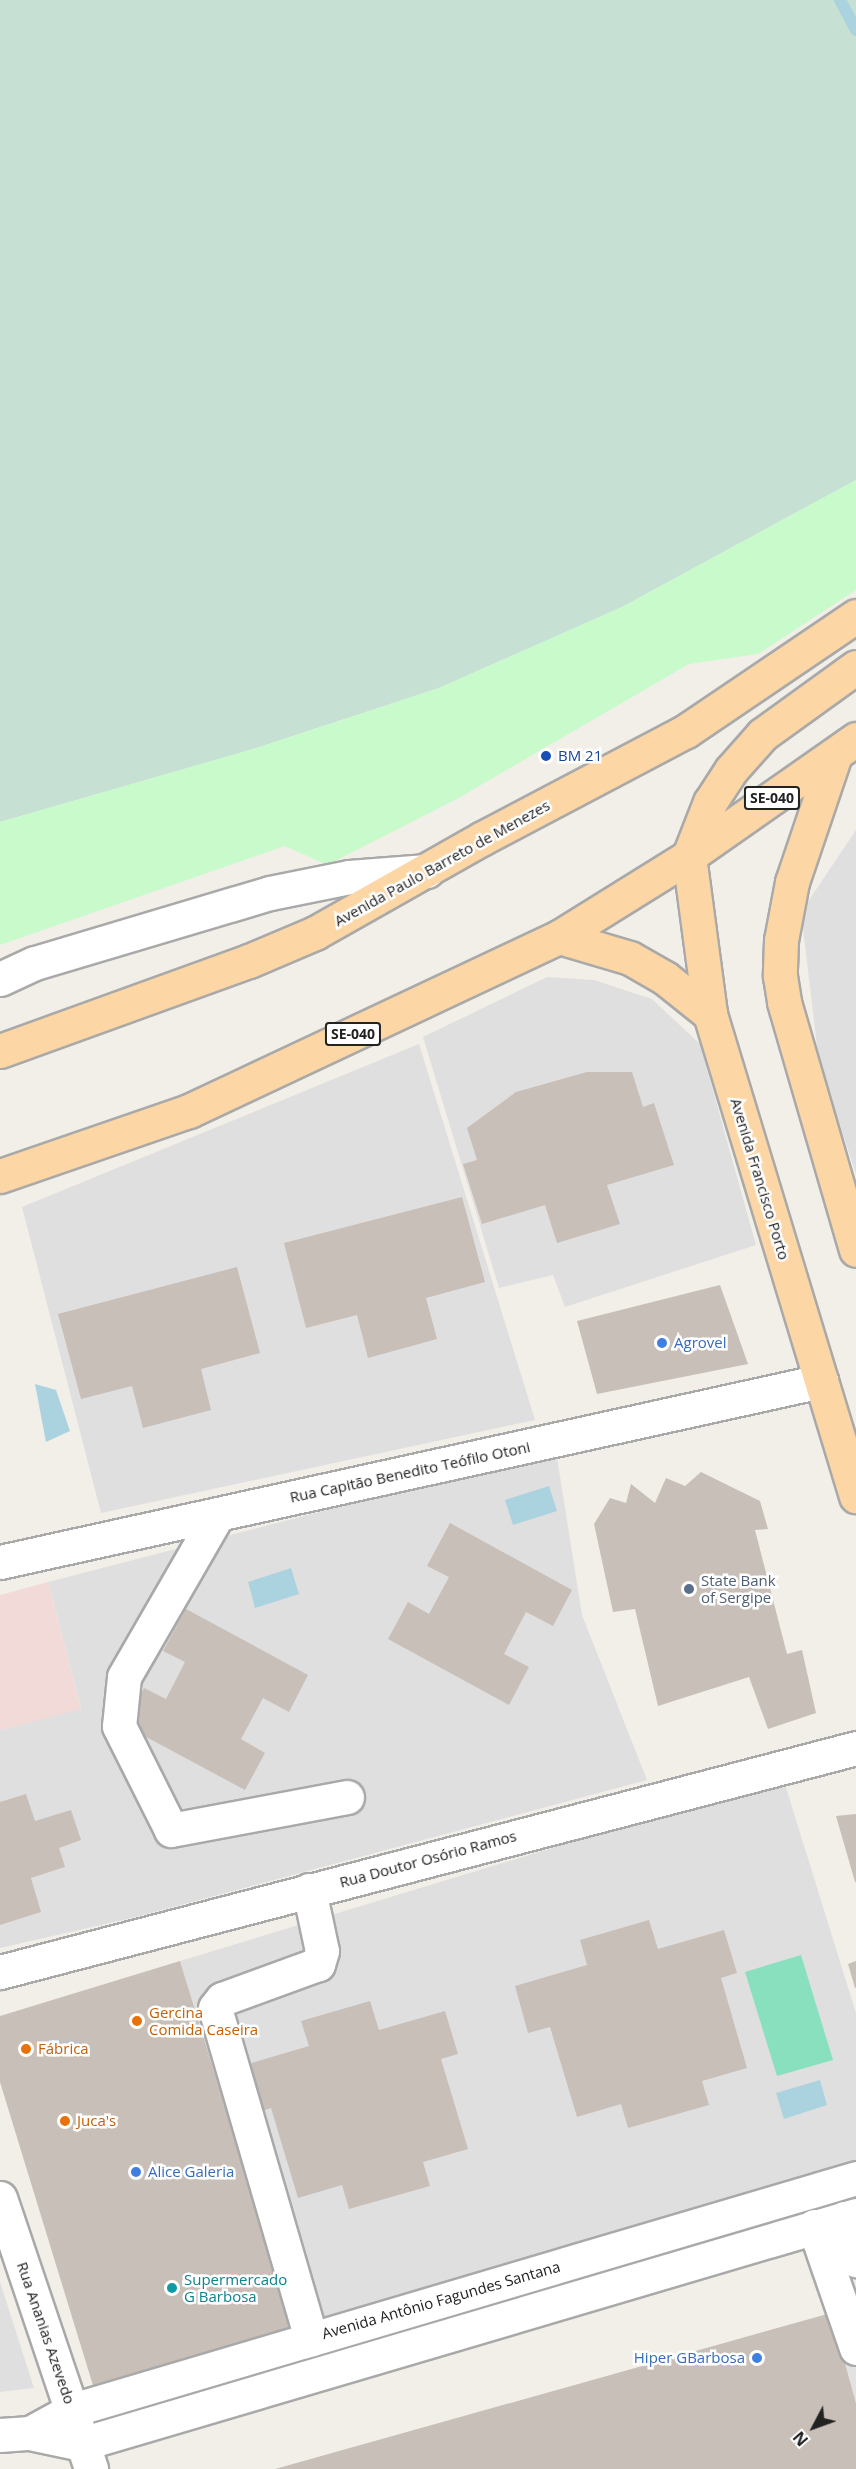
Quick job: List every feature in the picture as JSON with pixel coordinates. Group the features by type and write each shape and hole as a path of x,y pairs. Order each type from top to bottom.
{"main road":[{"name":"Avenida Paulo Barreto de Menezes","path":"0,1051 259,957 315,933 686,731 856,616"},
{"path":"689,856 710,802 731,770 763,734 856,667"},
{"path":"845,747 792,882 781,940 780,976 784,1002 856,1250"},
{"name":"SE-040","path":"0,1176 189,1111 559,937 689,856 845,747"},
{"name":"Avenida Francisco Porto","path":"689,856 710,1014 856,1496"},
{"path":"559,937 630,958 665,978 710,1014"}],"street":[{"path":"0,979 35,963 270,892 349,877 427,871"},
{"name":"Rua Capitão Benedito Teófilo Otoni","path":"0,1562 821,1381"},
{"path":"218,1514 124,1677 119,1726 171,1830 347,1797"},
{"name":"Rua Doutor Osório Ramos","path":"0,1972 856,1748"},
{"path":"309,1890 322,1951 318,1964 222,1999 215,2008 311,2339"},
{"name":"Avenida Antônio Fagundes Santana","path":"15,2434 72,2410 856,2178"},
{"name":"Rua Ananias Azevedo","path":"0,2198 86,2457"},
{"path":"838,2219 856,2260"},
{"path":"838,2219 856,2348"},
{"name":"Avenida Antônio Fagundes Santana","path":"15,2434 86,2457 838,2219"}],"shaded area":[{"path":"856,830 856,1174 819,1062 801,912"},
{"path":"547,977 594,980 652,999 700,1044 756,1245 565,1307 553,1275 499,1288 423,1037"},
{"path":"419,1044 535,1420 101,1513 22,1207"},
{"path":"556,1451 582,1615 647,1780 136,1917 0,1948 0,1730 81,1708 48,1582"},
{"path":"48,1582 81,1709 0,1730 0,1595"},
{"path":"783,1778 856,2013 856,2161 294,2331 180,1961"},
{"path":"0,2282 34,2388 0,2392"},
{"path":"856,2309 856,2403 831,2313"}],"green space":[{"path":"0,0 856,0 856,480 622,607 439,688 250,750 0,822"},
{"path":"856,480 856,590 758,654 689,664 455,800 327,865 285,846 0,945 0,822 250,750 439,688 622,607"},
{"path":"801,1955 833,2060 777,2076 745,1972"}],"water":[{"path":"35,1384 56,1390 70,1431 46,1442"},
{"path":"549,1486 557,1511 513,1525 505,1500"},
{"path":"291,1568 299,1594 255,1608 248,1582"},
{"path":"820,2080 827,2105 784,2119 776,2093"}],"building":[{"path":"587,1072 632,1072 643,1107 654,1103 674,1165 607,1185 620,1224 557,1243 545,1205 482,1224 463,1164 477,1160 467,1128 516,1092"},
{"path":"462,1197 485,1282 426,1298 437,1339 368,1358 357,1315 306,1328 284,1243"},
{"path":"237,1267 260,1353 201,1369 211,1410 143,1428 132,1386 81,1399 58,1314"},
{"name":"Agrovel","path":"720,1285 748,1364 597,1394 577,1321"},
{"name":"State Bank of Sergipe","path":"701,1472 760,1501 768,1529 755,1530 787,1654 802,1650 816,1713 768,1729 749,1677 658,1706 635,1609 613,1612 594,1524 610,1498 626,1503 631,1484 655,1503 666,1478 685,1486"},
{"path":"450,1523 572,1590 553,1626 526,1612 504,1654 529,1667 509,1705 388,1639 408,1602 429,1614 449,1577 427,1566"},
{"path":"186,1609 308,1675 289,1712 263,1698 241,1739 265,1753 245,1790 124,1725 144,1688 166,1699 185,1662 163,1651"},
{"path":"26,1794 35,1821 71,1810 81,1840 59,1848 65,1867 31,1878 41,1912 0,1925 0,1802"},
{"path":"856,1814 856,1882 855,1882 836,1816"},
{"path":"649,1920 658,1949 724,1930 737,1973 721,1978 747,2068 702,2081 709,2105 628,2128 621,2104 577,2117 550,2027 528,2033 515,1986 587,1965 580,1940"},
{"path":"180,1961 294,2331 95,2392 0,2082 0,2016"},
{"path":"856,1961 856,1988 855,1988 848,1964"},
{"path":"370,2001 379,2030 445,2011 458,2054 441,2059 468,2149 423,2162 430,2186 349,2209 342,2185 298,2198 271,2108 249,2115 235,2068 309,2046 301,2021"},
{"name":"Hiper GBarbosa","path":"831,2313 856,2403 856,2469 275,2469"}],"waterway":[{"path":"840,0 856,30"}],"place":[{"name":"BM 21","path":"546,756"},
{"name":"Agrovel","path":"662,1343"},
{"name":"State Bank of Sergipe","path":"689,1589"},
{"name":"Gercina Comida Caseira","path":"137,2021"},
{"name":"Fábrica","path":"26,2049"},
{"name":"Juca's","path":"65,2121"},
{"name":"Alice Galeria","path":"136,2172"},
{"name":"Supermercado G Barbosa","path":"172,2288"},
{"name":"Hiper GBarbosa","path":"757,2358"}]}
